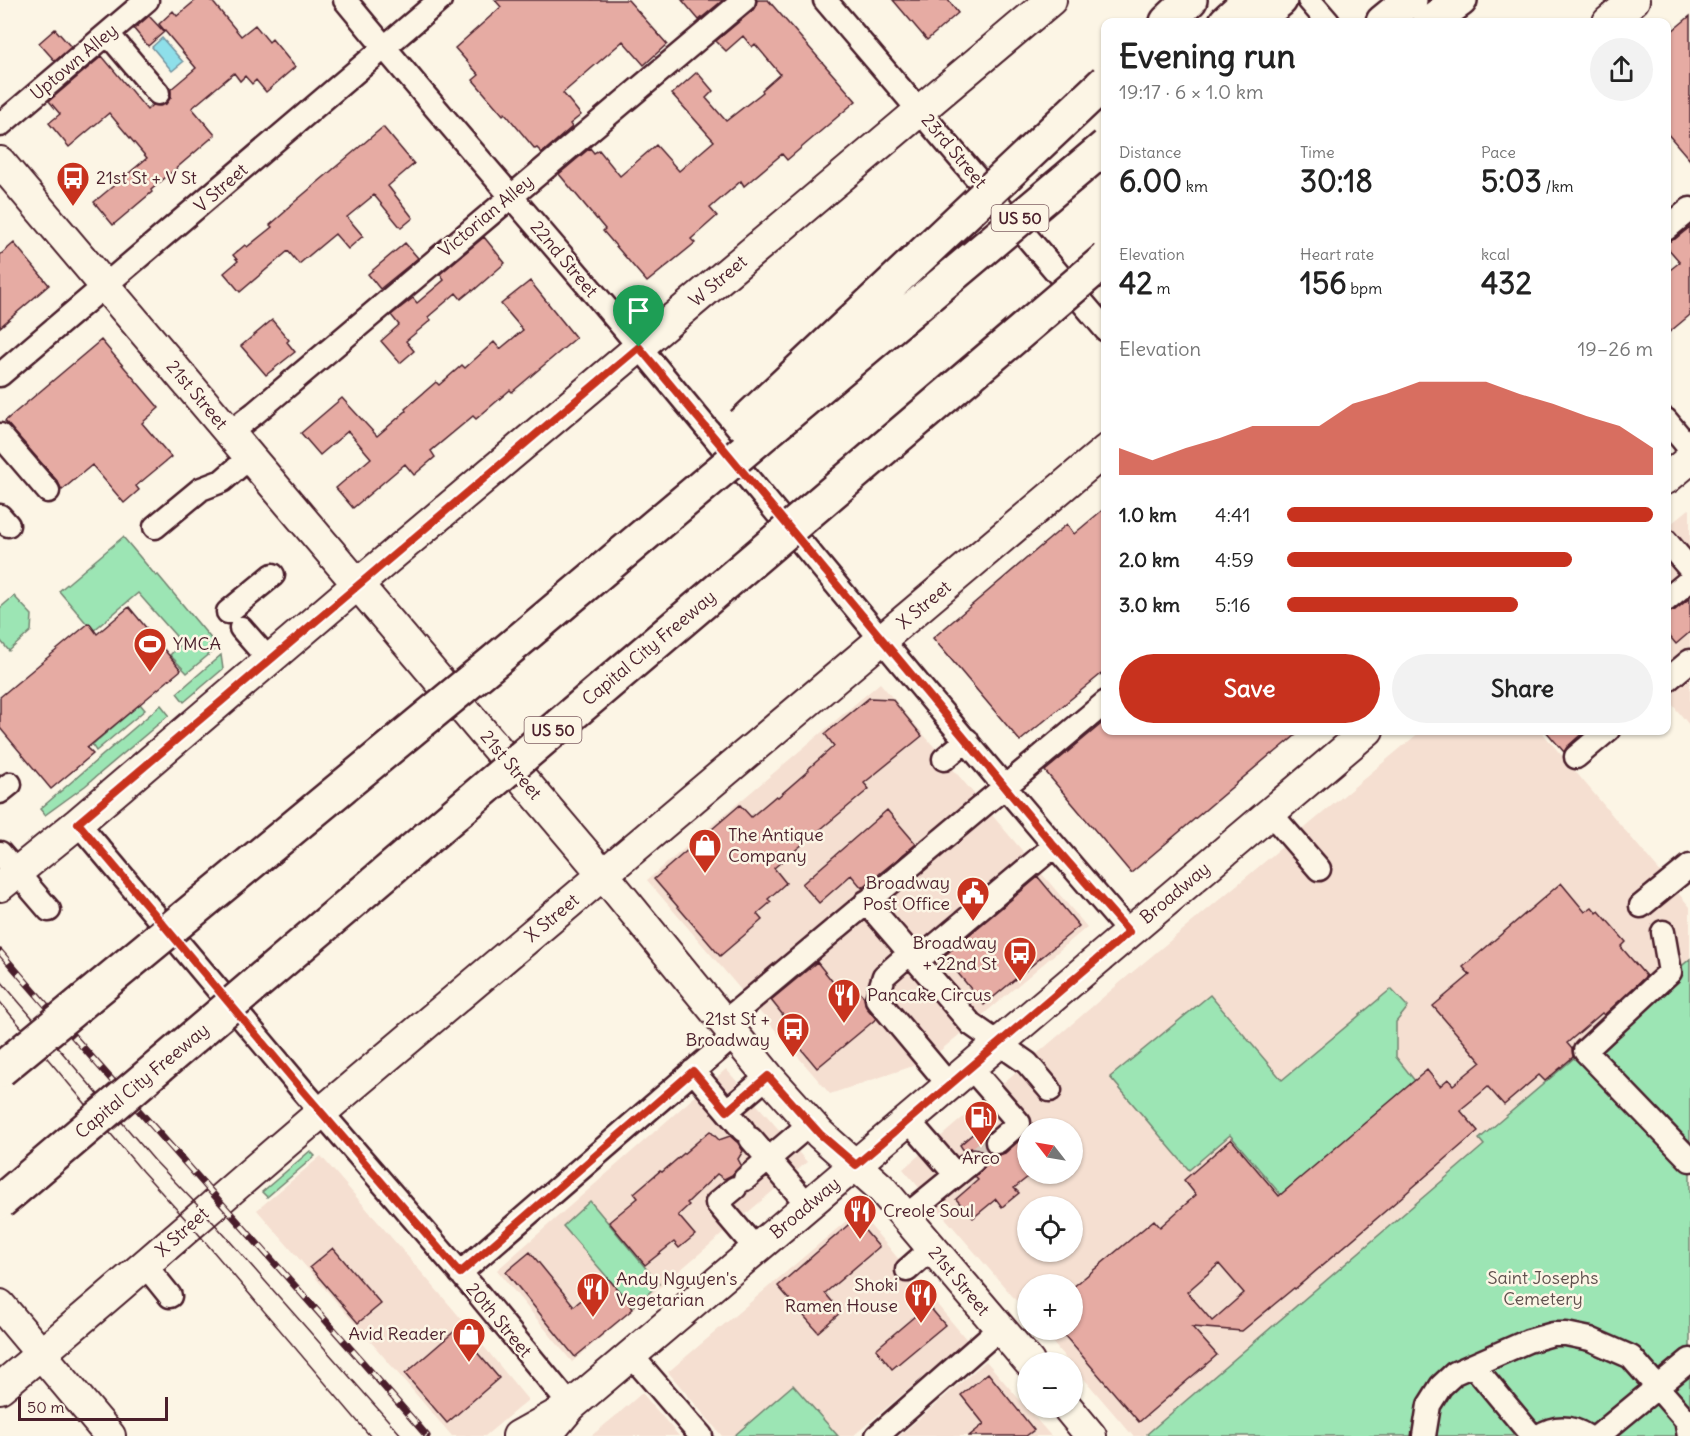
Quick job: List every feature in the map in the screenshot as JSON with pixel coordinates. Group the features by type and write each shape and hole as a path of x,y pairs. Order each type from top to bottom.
{"highway":[{"path":"1171,18 1191,0"},
{"path":"1230,18 1250,0"},
{"path":"1258,18 1280,0"},
{"path":"1435,18 1460,0"},
{"path":"0,1070 490,665 1101,86"},
{"path":"935,289 1101,138"},
{"name":"US 50","path":"490,665 1101,150"},
{"name":"Capital City Freeway","path":"0,1202 1101,263"}],"main road":[{"name":"W Street","path":"6,871 78,823 1051,0"},
{"path":"1613,18 1634,0"},
{"name":"21st Street","path":"0,162 603,874 768,1076 820,1134 881,1188 1020,1352"},
{"name":"X Street","path":"0,1388 145,1266 321,1112 1101,454"},
{"path":"1671,475 1690,459"},
{"name":"Broadway","path":"546,1436 571,1406 1362,735"},
{"path":"0,1305 110,1436"},
{"name":"Broadway","path":"518,1436 571,1406"},
{"path":"1076,1418 1091,1436"}],"street":[{"name":"Uptown Alley","path":"0,125 147,0"},
{"name":"22nd Street","path":"345,0 639,347 1054,846 1129,932"},
{"name":"V Street","path":"0,375 441,0"},
{"name":"Victorian Alley","path":"229,433 744,0"},
{"name":"23rd Street","path":"825,0 1101,324"},
{"path":"1309,0 1325,18"},
{"path":"108,33 158,93"},
{"path":"1671,225 1690,209"},
{"path":"1671,426 1690,449"},
{"path":"0,435 48,490"},
{"path":"155,527 201,489 222,481 249,457"},
{"path":"1671,547 1690,569"},
{"path":"269,660 235,620 273,575"},
{"path":"1671,596 1690,580"},
{"path":"1671,677 1690,661"},
{"path":"460,1273 693,1071 729,1029 866,902 1101,706"},
{"path":"1576,758 1602,735"},
{"path":"944,759 966,740"},
{"path":"1271,814 1319,869"},
{"name":"20th Street","path":"78,823 571,1406"},
{"path":"997,1142 1018,1123 960,1077 877,999 884,976 914,957 1054,846"},
{"path":"1641,906 1690,866"},
{"path":"6,871 49,910"},
{"path":"866,902 971,1024 1027,1063 1050,1090"},
{"path":"1663,932 1670,972 1586,1050 1690,1160"},
{"path":"693,1071 808,1205"},
{"path":"727,1111 768,1076"},
{"path":"906,1216 965,1168 908,1120"},
{"path":"756,1248 717,1203 811,1123"},
{"path":"907,1270 932,1248"},
{"path":"145,1266 170,1296"},
{"path":"883,1434 1000,1328"},
{"path":"1424,1436 1429,1405 1441,1386 1455,1373 1528,1341 1553,1334 1566,1334 1590,1339 1631,1357 1686,1420 1689,1436"},
{"path":"632,1354 701,1436"},
{"path":"1598,1436 1690,1360"},
{"path":"1473,1365 1532,1436"},
{"path":"1539,1436 1553,1429 1564,1428 1586,1436"}],"shaded area":[{"path":"1690,510 1690,726 1671,703 1671,524"},
{"path":"880,683 1087,927 928,1061 830,1094 647,880"},
{"path":"1416,735 1544,735 1690,907 1690,959 1479,1138 1484,1145 1144,1436 1133,1436 1083,1378 1083,1352 1061,1352 1050,1340 1083,1340 1083,1274 1017,1274 1017,1301 903,1169 1129,975"},
{"path":"726,1069 807,1162 572,1362 497,1270"},
{"path":"321,1156 528,1400 485,1436 452,1436 257,1210"},
{"path":"858,1211 967,1340 853,1436 722,1436 668,1372"},
{"path":"986,1361 1017,1397 1017,1418 1035,1418 1051,1436 899,1436"},
{"path":"642,1393 679,1436 591,1436 618,1414"}],"green space":[{"path":"123,537 218,647 187,673 170,655 182,643 138,593 93,631 59,591"},
{"path":"14,596 32,615 31,631 9,651 0,640 0,608"},
{"path":"221,655 223,669 184,702 177,693"},
{"path":"140,704 145,710 96,751 92,745"},
{"path":"161,705 169,715 85,786 45,815 40,809"},
{"name":"Saint Josephs Cemetery","path":"1690,959 1690,1436 1149,1436 1147,1434 1484,1145 1479,1139"},
{"path":"1391,989 1408,1007 1396,1022 1396,1057 1415,1081 1281,1195 1230,1135 1189,1170 1110,1077 1210,995 1282,1080"},
{"path":"310,1151 315,1156 267,1197 262,1192"},
{"path":"590,1201 659,1284 633,1307 563,1226"},
{"path":"793,1385 838,1436 734,1436"}],"water":[{"path":"162,38 183,62 172,71 152,47"}],"building":[{"path":"196,0 211,0 241,36 255,25 269,42 272,39 295,67 266,92 256,80 252,84 245,76 240,81 234,73 192,108 215,135 113,225 94,202 147,158 109,113 69,147 49,123 60,114 49,101 102,56 147,110 152,105 166,104 171,97 171,89 196,68 159,24 173,11 177,16"},
{"path":"495,0 628,0 667,44 644,65 623,41 563,93 581,115 570,124 572,127 542,153 537,148 535,149 473,80 479,75 455,48 501,7"},
{"path":"682,0 723,0 699,20"},
{"path":"757,0 768,0 856,101 787,160 782,154 744,186 741,181 710,208 717,216 691,239 695,243 647,282 603,231 605,229 559,174 590,148 594,153 599,150 620,176 656,145 679,171 714,141 672,94 697,72 713,91 706,98 726,121 763,92 762,90 780,74 755,44 752,47 743,36 726,51 716,41 753,10"},
{"path":"893,0 948,0 958,13 927,40"},
{"path":"149,16 164,32 148,46 134,29"},
{"path":"1690,16 1690,160 1671,138 1671,32"},
{"path":"55,29 71,47 55,61 39,43"},
{"path":"383,127 414,164 388,186 413,218 401,228 374,195 347,217 363,236 348,249 335,234 299,264 288,251 240,292 224,273 238,261 233,255 272,227 270,225 285,210"},
{"path":"1690,227 1690,315 1671,331 1671,269 1680,262 1671,252 1671,240"},
{"path":"484,237 505,263 473,291 461,299 456,293 428,317 431,320 406,341 414,351 400,363 381,341 399,325 391,315 413,298 417,303 444,280 440,274"},
{"path":"14,243 49,285 0,327 0,255"},
{"path":"405,243 418,258 380,289 368,274"},
{"path":"530,281 576,338 512,392 510,390 476,419 473,416 431,451 435,457 414,475 405,464 353,508 336,488 371,458 348,431 320,455 301,433 342,398 377,436 436,382 439,385 462,365 465,368 494,342 500,349 523,330 501,304"},
{"path":"272,320 289,340 287,342 295,352 266,375 241,346"},
{"path":"101,340 159,408 142,423 171,457 136,486 139,490 124,503 92,465 62,490 58,482 5,421"},
{"path":"1101,511 1101,674 1020,741 933,638 1067,524 1074,534"},
{"path":"1690,598 1690,632 1676,644 1671,638 1671,611"},
{"path":"129,607 181,670 87,748 93,754 51,789 0,728 0,697 89,623 97,634"},
{"path":"869,698 892,699 922,736 864,783 869,789 774,868 786,883 768,899 771,902 757,914 762,920 720,956 654,879 740,805 751,817 776,796 778,797 834,746 825,734"},
{"path":"1101,724 1101,735 1296,735 1131,873 1045,771"},
{"path":"1549,735 1580,735 1567,747 1564,752"},
{"path":"887,810 916,844 862,888 851,875 819,903 802,884"},
{"path":"1038,877 1079,926 984,1005 944,956"},
{"path":"1561,883 1585,912 1592,907 1597,913 1599,911 1626,942 1621,947 1646,976 1604,1015 1602,1013 1567,1043 1572,1049 1573,1057 1545,1081 1539,1075 1504,1105 1488,1087 1460,1110 1478,1131 1295,1289 1242,1331 1192,1327 1217,1355 1139,1422 1083,1357 1083,1352 1079,1352 1068,1340 1083,1340 1083,1279 1154,1220 1160,1227 1196,1195 1184,1180 1231,1139 1279,1196 1427,1070 1440,1086 1448,1079 1453,1085 1481,1062 1433,1006 1470,975 1463,967","holes":["1219,1264 1244,1293 1212,1321 1187,1292"]},
{"path":"817,962 840,991 851,982 864,997 866,1007 876,1019 817,1068 788,1033 794,1029 771,1000"},
{"path":"983,1125 989,1131 984,1138 984,1145 993,1155 1005,1153 1017,1143 1017,1184 1019,1184 1014,1188 1019,1193 1002,1207 996,1199 973,1218 956,1199 978,1180 975,1177 985,1166 986,1158 978,1149 971,1148 964,1151 960,1145"},
{"path":"710,1131 719,1140 730,1136 738,1143 743,1151 738,1159 741,1165 732,1175 724,1179 717,1174 678,1215 695,1235 679,1248 674,1242 645,1265 609,1222 638,1198 634,1193"},
{"path":"855,1219 879,1247 825,1293 841,1312 818,1332 778,1286"},
{"path":"333,1248 381,1304 358,1323 310,1267"},
{"path":"530,1252 574,1306 608,1278 633,1309 575,1357 506,1272"},
{"path":"928,1305 945,1325 892,1369 876,1349"},
{"path":"457,1329 499,1378 447,1423 405,1374"},
{"path":"988,1373 1017,1409 1017,1418 1024,1418 1034,1430 1026,1436 969,1436 984,1424 961,1395"}],"tunnel":[{"path":"973,1161 997,1142"}],"tram line":[{"path":"0,980 155,1161 204,1212 402,1436"},
{"path":"0,1002 370,1436"}],"railway":[{"path":"0,952 427,1436"}],"place":[{"name":"21st St + V St","path":"73,207"},
{"name":"YMCA","path":"150,673"},
{"name":"The Antique Company","path":"705,874"},
{"name":"Broadway Post Office","path":"973,922"},
{"name":"Broadway + 22nd St","path":"1020,982"},
{"name":"Pancake Circus","path":"844,1024"},
{"name":"21st St + Broadway","path":"793,1058"},
{"name":"Arco","path":"981,1146"},
{"name":"Creole Soul","path":"860,1240"},
{"name":"Andy Nguyen's Vegetarian","path":"593,1318"},
{"name":"Shoki Ramen House","path":"921,1324"},
{"name":"Avid Reader","path":"469,1363"}],"route":[{"path":"639,347 1054,846 1129,932 856,1165 820,1134 768,1076 727,1111 693,1071 460,1273 342,1138 78,823 639,347"}]}
